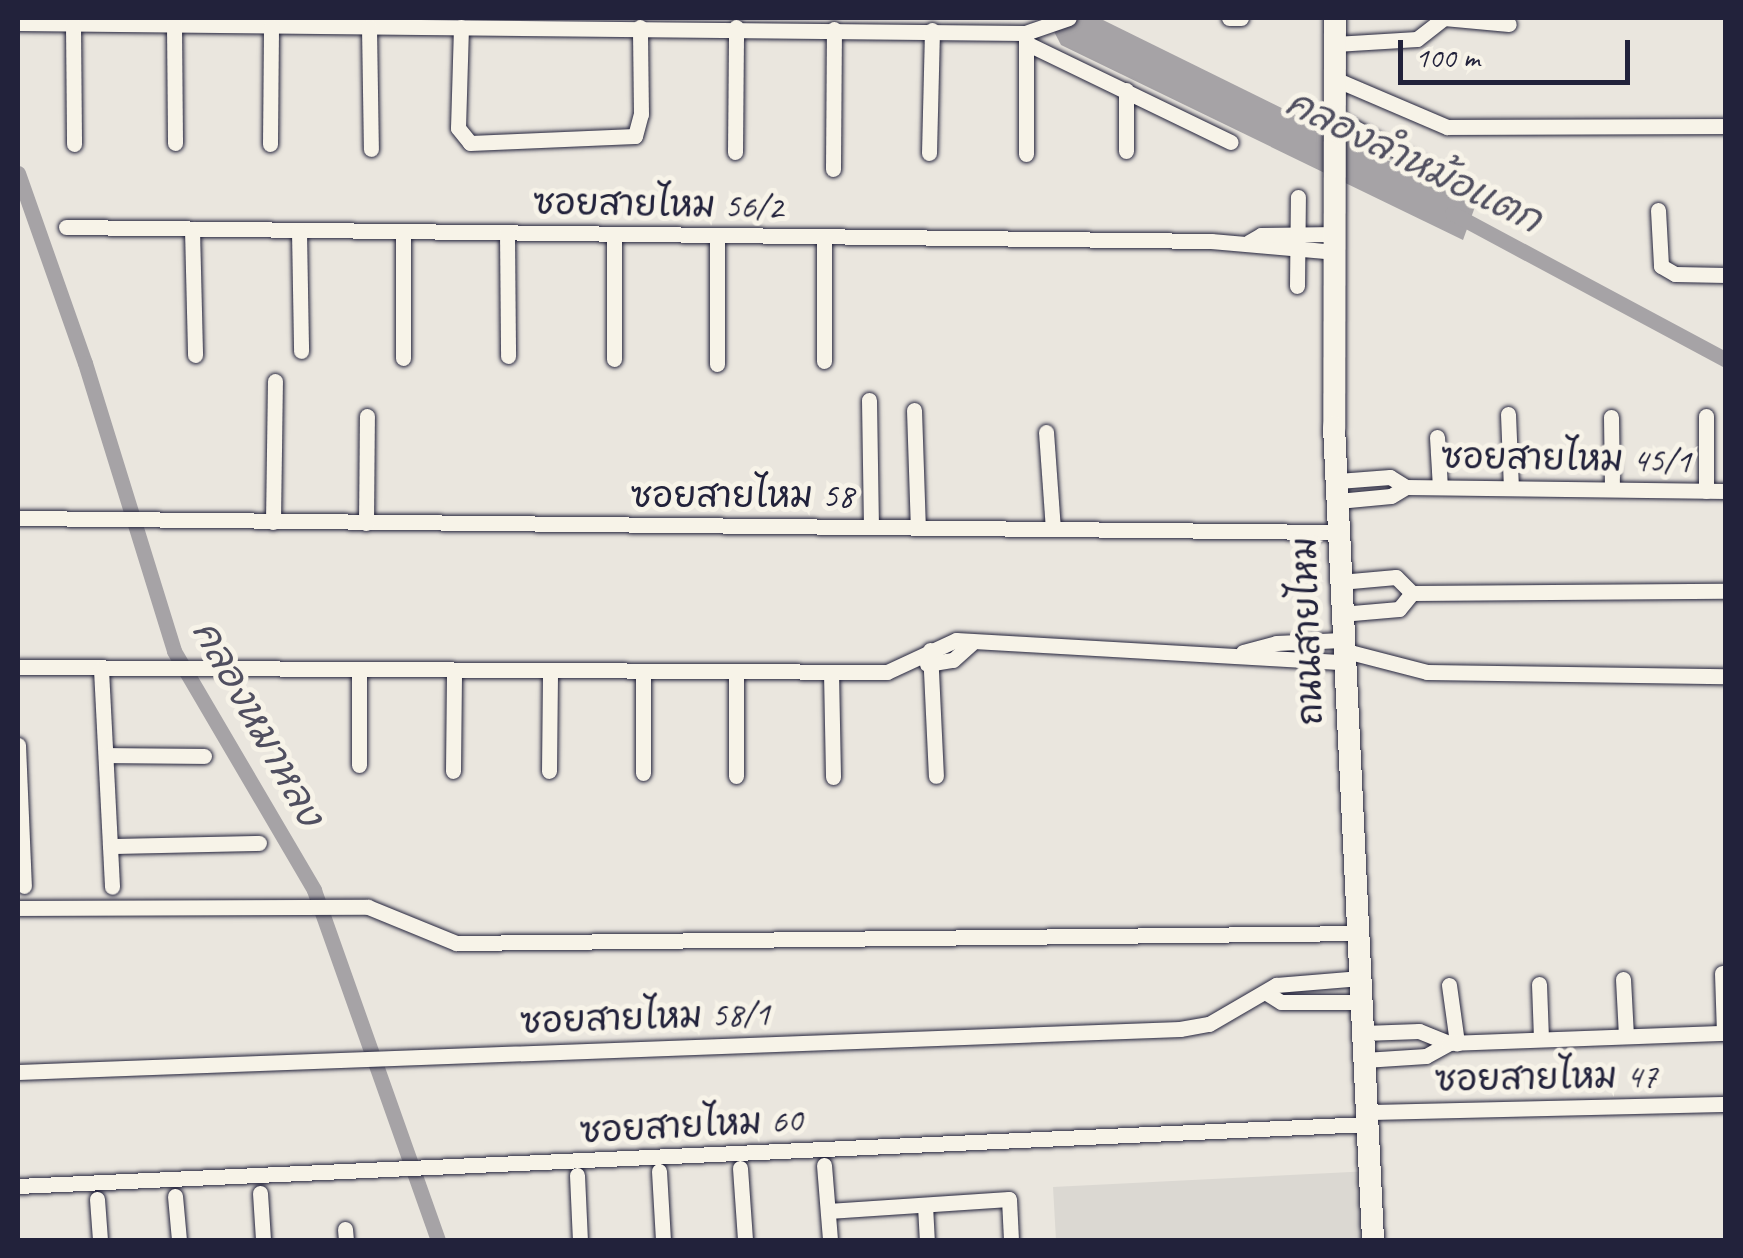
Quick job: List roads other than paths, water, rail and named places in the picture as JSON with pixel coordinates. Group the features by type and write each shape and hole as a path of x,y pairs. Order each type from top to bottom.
{"main road":[{"name":"ถนนสายไหม","path":"1335,18 1342,651 1373,1240"}],"street":[{"path":"1030,36 1069,18"},
{"path":"1229,18 1240,18"},
{"path":"1335,44 1417,39 1444,18 1509,24"},
{"path":"18,23 736,27 1030,36 1231,142"},
{"path":"73,24 74,144"},
{"path":"174,25 175,143"},
{"path":"270,144 271,26"},
{"path":"368,27 371,150"},
{"path":"461,28 458,128 470,143 486,143 635,136 641,114 640,27"},
{"path":"735,152 736,27"},
{"path":"834,29 834,169"},
{"path":"929,153 932,30"},
{"path":"1026,154 1030,36"},
{"path":"1335,78 1446,127 1726,126"},
{"path":"1126,90 1126,152"},
{"path":"1335,120 1466,188"},
{"path":"1297,286 1298,197"},
{"path":"1658,210 1661,266 1675,274 1726,275"},
{"name":"ซอยสายไหม 56/2","path":"66,228 1249,242 1296,250 1337,243"},
{"path":"192,229 195,355"},
{"path":"299,230 301,351"},
{"path":"403,232 403,358"},
{"name":"ซอยสายไหม 56/2","path":"1249,242 1297,232 1337,243"},
{"path":"508,233 508,356"},
{"path":"614,234 614,358"},
{"path":"716,364 718,236"},
{"path":"824,237 824,361"},
{"path":"273,522 275,381"},
{"path":"870,400 871,528"},
{"path":"914,410 918,528"},
{"path":"1508,414 1510,488"},
{"path":"366,416 366,523"},
{"path":"1706,416 1706,491"},
{"path":"1611,417 1612,488"},
{"path":"1046,432 1053,530"},
{"path":"1437,437 1440,487"},
{"name":"ซอยสายไหม 45/1","path":"1338,491 1390,477 1406,486 1726,491"},
{"name":"ซอยสายไหม 58","path":"18,518 1339,532"},
{"path":"1340,582 1396,577 1412,593 1726,590"},
{"path":"1341,614 1398,609 1412,593"},
{"path":"18,668 894,672 927,658 949,641 1243,652 1276,642 1342,651 1427,672 1726,676"},
{"path":"927,658 936,776"},
{"path":"101,669 112,887"},
{"path":"359,669 359,765"},
{"path":"453,770 454,670"},
{"path":"548,771 550,671"},
{"path":"643,672 644,773"},
{"path":"736,672 736,776"},
{"path":"830,672 833,777"},
{"path":"18,745 24,886"},
{"path":"106,755 204,756"},
{"path":"110,846 259,844"},
{"path":"18,908 368,907 456,943 1359,933"},
{"path":"1363,1033 1419,1031 1453,1043 1725,1032 1722,972"},
{"name":"ซอยสายไหม 58/1","path":"18,1072 1180,1028 1209,1024 1268,994 1276,985 1362,978"},
{"path":"1622,979 1626,1036"},
{"path":"1449,984 1453,1043"},
{"path":"1539,984 1542,1040"},
{"path":"1268,994 1281,1002 1362,1002"},
{"path":"1364,1060 1426,1056 1453,1043"},
{"name":"ซอยสายไหม 47","path":"1368,1118 1726,1104"},
{"name":"ซอยสายไหม 60","path":"18,1186 428,1172 1368,1118"},
{"path":"824,1166 830,1240"},
{"path":"740,1168 745,1240"},
{"path":"660,1172 663,1240"},
{"path":"577,1175 580,1240"},
{"path":"260,1193 263,1240"},
{"path":"176,1196 179,1240"},
{"path":"98,1199 100,1240"},
{"path":"828,1211 1009,1199 1011,1240"},
{"path":"925,1205 927,1240"}],"waterway":[{"name":"คลองหมาหลง","path":"18,173 85,363 174,651 314,890 438,1240"},
{"name":"คลองลำหม้อแตก","path":"1452,213 1726,360"}]}
